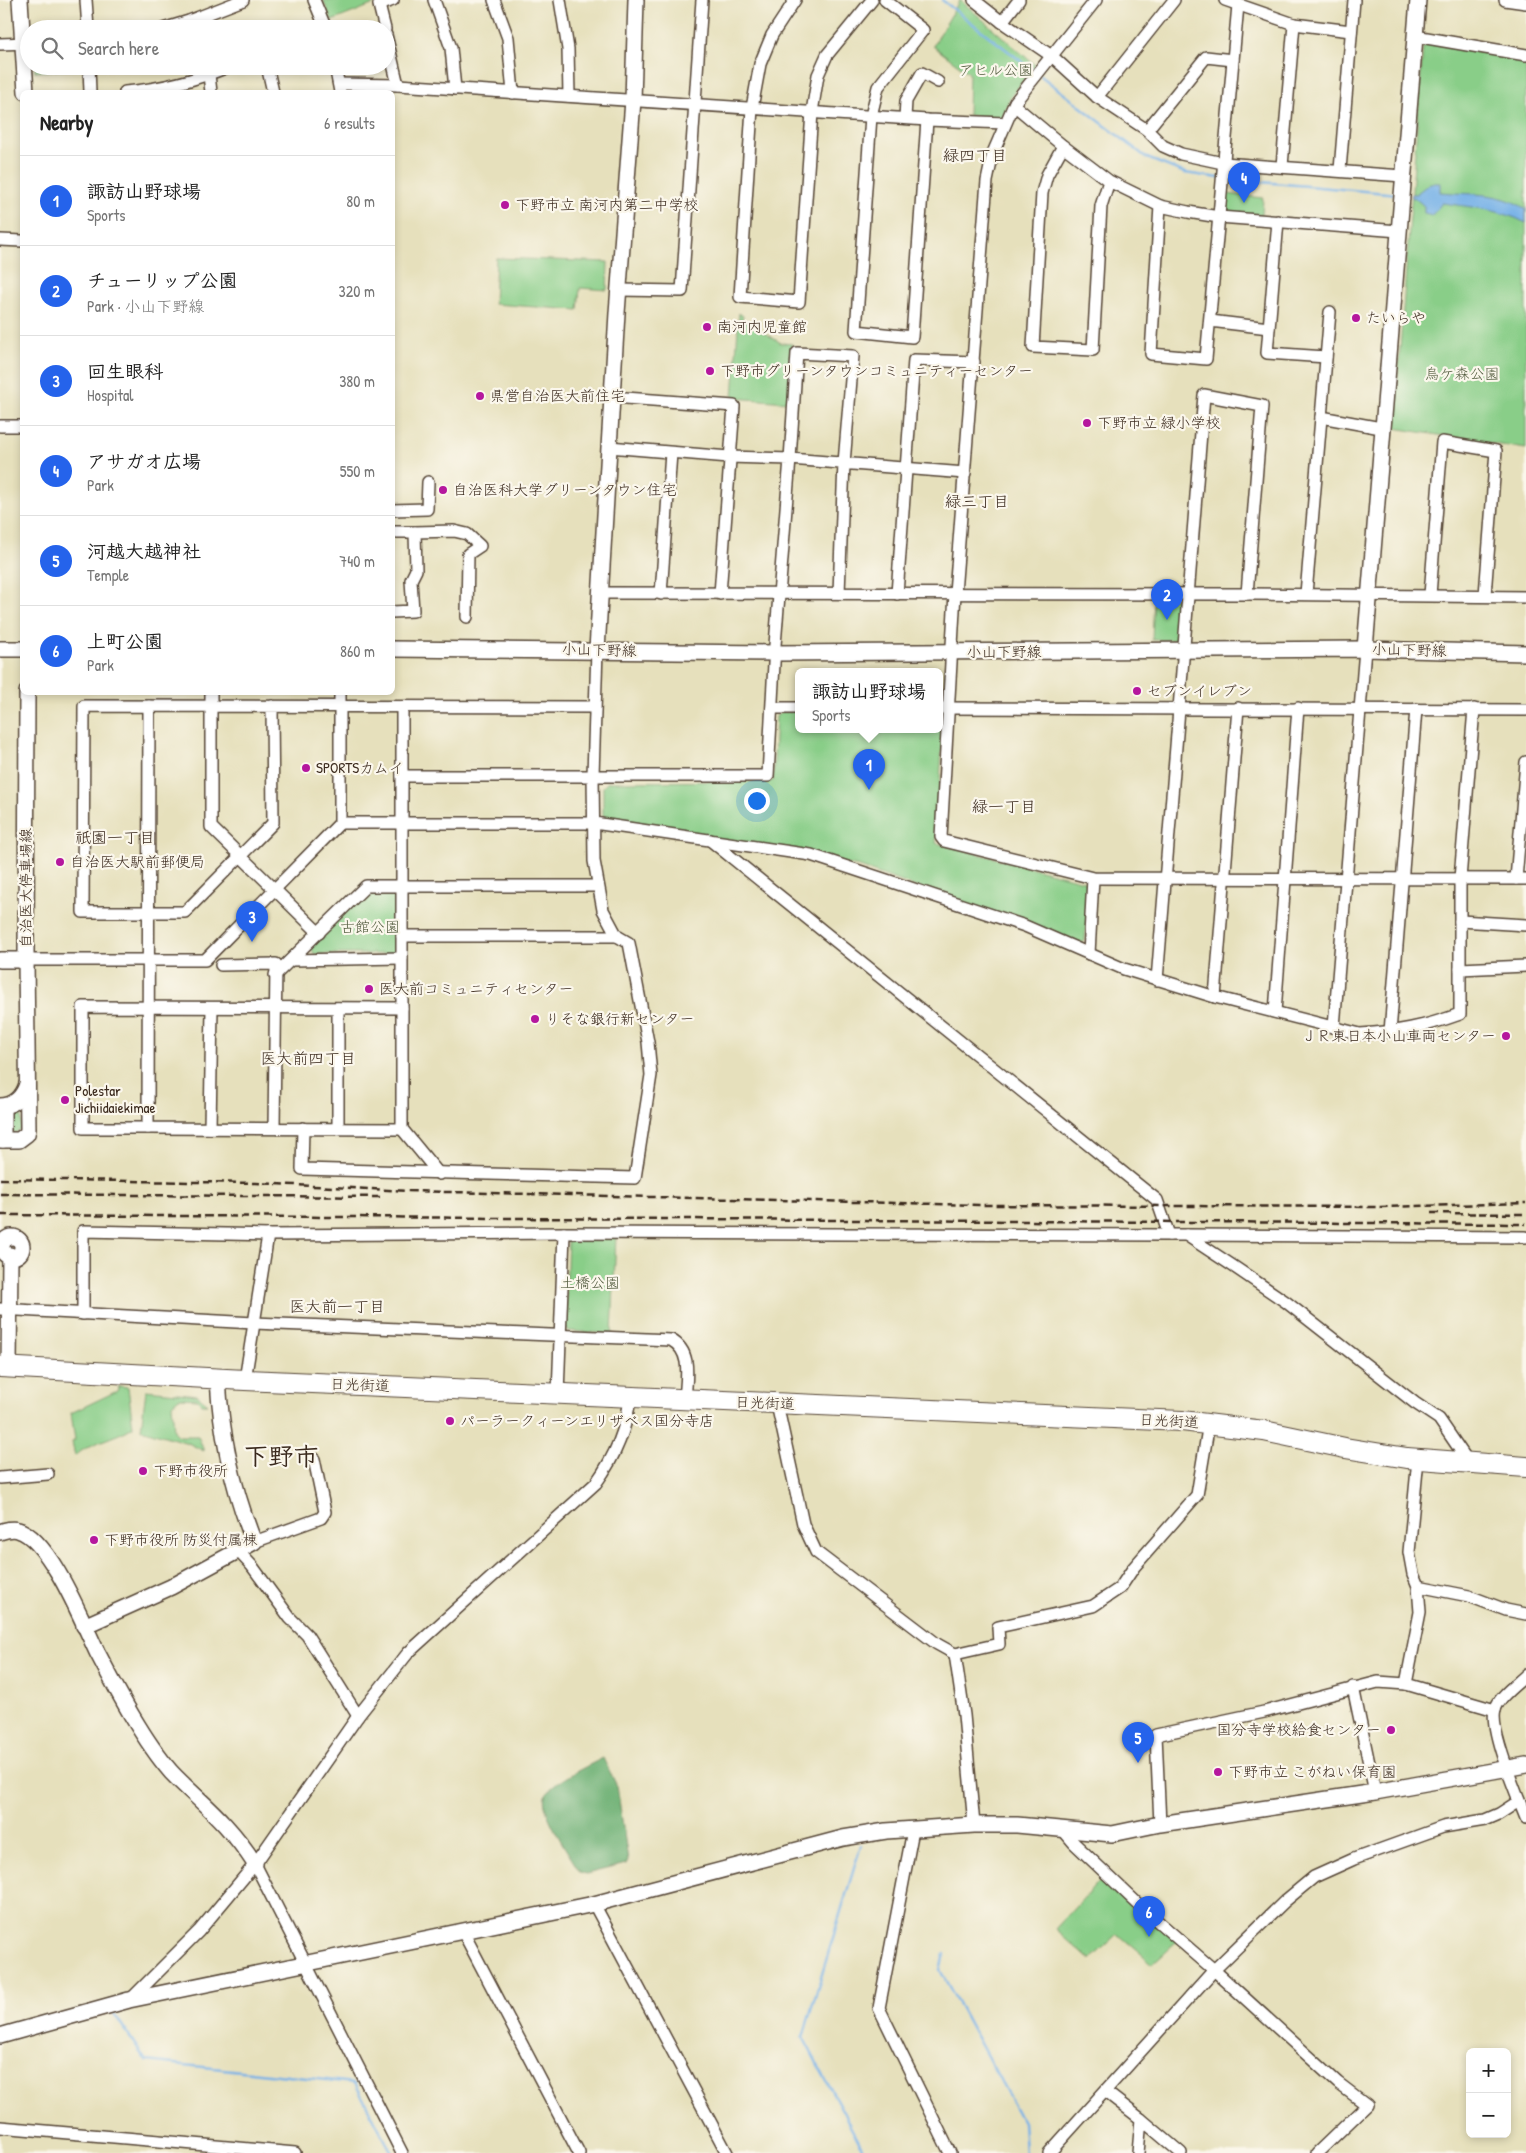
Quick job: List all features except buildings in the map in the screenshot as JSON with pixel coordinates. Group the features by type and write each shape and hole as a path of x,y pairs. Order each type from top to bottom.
{"highway":[{"name":"日光街道","path":"5,1367 218,1379 1049,1414 1209,1423 1264,1431 1345,1448 1418,1459 1526,1467"}],"street":[{"path":"20,0 23,20"},
{"path":"86,0 87,20"},
{"path":"192,20 243,0"},
{"path":"314,0 322,20"},
{"path":"383,20 379,5 393,0"},
{"path":"434,0 451,48 455,89"},
{"path":"494,0 508,38 513,93"},
{"path":"560,0 568,49 569,96"},
{"path":"617,936 603,910 594,861 594,707 612,397 633,100 636,0"},
{"path":"619,290 682,291 702,0"},
{"path":"792,1 772,35 760,64 752,108 740,297 799,302 812,112 818,75 827,55 872,0"},
{"path":"885,0 923,30 878,87 870,116 856,332 912,337 927,120"},
{"path":"974,0 1053,57 1097,97 1146,130 1163,146 1181,154 1224,162 1403,176"},
{"path":"1002,22 1019,0"},
{"path":"1096,0 1014,105 993,153 987,181 952,652 944,708 941,836 944,842 1093,878 1521,879 1526,762"},
{"path":"1097,97 1174,0"},
{"path":"1225,0 1294,24 1351,31"},
{"path":"1340,170 1354,0"},
{"path":"1334,1027 1381,428 1418,0"},
{"path":"1505,0 1526,4"},
{"path":"1160,206 1151,354 1206,359 1238,5"},
{"path":"1282,166 1294,24"},
{"path":"1415,36 1526,55"},
{"path":"0,44 20,43"},
{"path":"1146,130 1206,57 1233,60"},
{"path":"395,72 398,85"},
{"path":"905,118 906,101 922,72 938,82"},
{"path":"26,75 26,90"},
{"path":"89,75 90,90"},
{"path":"158,90 209,75 211,90"},
{"path":"269,75 273,90"},
{"path":"337,75 340,88 398,85 927,120 1005,123"},
{"path":"1014,105 1109,181 1160,206 1219,217 1399,231"},
{"path":"1063,146 1047,175 1042,194 1033,347 1093,350 1101,206 1109,181"},
{"path":"1278,221 1268,352 1326,357"},
{"path":"0,240 20,241"},
{"path":"1306,594 1330,312"},
{"path":"1210,322 1269,328"},
{"path":"402,776 768,776 797,353 853,356 844,463 839,593"},
{"path":"898,594 914,360 974,362"},
{"path":"1157,980 1183,651 1190,594 1204,395 1262,406 1247,594"},
{"path":"612,397 734,406 720,594"},
{"path":"1321,417 1381,428"},
{"path":"0,426 20,426"},
{"path":"1430,595 1442,442 1496,451 1485,595"},
{"path":"610,447 965,473"},
{"path":"662,594 671,452"},
{"path":"395,510 427,509 428,482"},
{"path":"395,532 454,531 467,534 480,546 468,554 467,617"},
{"path":"395,612 412,611 411,580 416,570 415,532"},
{"path":"600,593 1369,594 1526,597"},
{"path":"0,648 20,649"},
{"name":"小山下野線","path":"395,649 775,653 1365,649 1526,653"},
{"name":"自治医大停車場線","path":"2,1140 19,1140 27,1134 27,695"},
{"path":"211,695 211,827 319,933"},
{"path":"340,695 340,823"},
{"path":"272,706 274,822 184,912 83,912 84,706 272,706 339,707 594,707"},
{"path":"148,1128 149,706"},
{"path":"402,707 402,1129 439,1174"},
{"path":"772,708 795,708"},
{"path":"944,708 1416,708 1526,710"},
{"path":"1215,997 1238,708"},
{"path":"1275,1012 1298,708"},
{"path":"1390,1032 1416,708"},
{"path":"0,960 205,960 340,823 594,823 811,855 1025,926 1124,970 1215,997 1360,1034 1390,1032 1428,1026 1460,1014 1460,879 1474,709"},
{"path":"710,840 1157,1200 1169,1235"},
{"path":"1089,954 1093,878"},
{"path":"275,976 366,886 598,886"},
{"path":"1460,921 1526,925"},
{"path":"302,1128 302,1169 634,1178 651,1075 648,1042 629,943 617,936 402,936"},
{"path":"292,960 402,958"},
{"path":"221,964 276,964 274,1128"},
{"path":"1460,969 1526,966"},
{"path":"402,1008 83,1007 83,1128 402,1129"},
{"path":"210,1128 212,1008"},
{"path":"338,1008 338,1129"},
{"path":"2,1140 2,1106 21,1098 27,1084"},
{"path":"83,1314 83,1231 268,1235 564,1232 1526,1237"},
{"path":"558,1394 564,1232"},
{"path":"245,1380 268,1235"},
{"path":"1186,1235 1286,1302 1415,1403 1439,1419 1469,1463"},
{"path":"5,1367 5,1309 10,1255"},
{"path":"5,1309 254,1323 671,1340 678,1344 687,1360 685,1400"},
{"path":"218,1379 222,1423 231,1477 254,1542"},
{"path":"129,2000 199,1931 255,1864 358,1716 408,1653 596,1484 615,1452 629,1414 630,1397"},
{"path":"777,1404 803,1524 816,1552 937,1644 955,1654 999,1644 998,1627 1093,1606 1120,1588 1134,1567 1197,1496 1209,1423"},
{"path":"84,1626 171,1587 254,1542 321,1518 325,1512 314,1459"},
{"path":"1406,1684 1420,1612 1418,1586 1413,1574 1409,1552 1418,1459"},
{"path":"0,1478 48,1474"},
{"path":"0,1532 9,1529 19,1530 30,1536 42,1549 54,1566 116,1686 156,1752 187,1788 225,1824 255,1864 308,1964 402,2153"},
{"path":"238,1551 252,1566 290,1618 307,1635 358,1716"},
{"path":"1418,1586 1469,1596 1506,1610 1526,1614"},
{"path":"955,1654 958,1666 957,1679 964,1715 974,1825"},
{"path":"1526,1675 1500,1701 1495,1710 1498,1736 1508,1770 1526,1818"},
{"path":"1160,1824 1156,1735 1264,1712 1353,1687 1378,1682 1406,1684 1495,1710"},
{"path":"1353,1687 1375,1792"},
{"path":"0,2036 129,2000 594,1904 843,1838 886,1831 974,1825 1017,1826 1112,1834 1160,1824 1508,1770 1526,1765"},
{"path":"1049,2153 1214,1970 1286,1900 1314,1877 1354,1859 1443,1827 1492,1817 1519,1801"},
{"path":"913,1830 879,2008 950,2153"},
{"path":"1063,1830 1074,1843 1139,1905 1214,1970 1338,2083 1367,2105 1317,2153"},
{"path":"594,1904 727,2153"},
{"path":"462,1930 578,2153"},
{"path":"1106,2092 1181,2153"},
{"path":"1138,2153 1141,2119"},
{"path":"0,2127 295,2153"}],"green space":[{"path":"323,0 384,0 334,20 332,20"},
{"name":"アヒル公園","path":"960,0 1035,65 1010,98 1002,118 968,115 969,73 933,46"},
{"name":"烏ケ森公園","path":"1428,43 1526,59 1526,449 1394,428 1423,47"},
{"path":"1227,194 1263,198 1262,215 1230,213 1225,208"},
{"path":"496,258 608,262 607,290 580,288 578,310 494,304"},
{"path":"739,313 743,316 742,319 781,343 792,344 788,402 733,398"},
{"path":"1154,597 1178,599 1183,604 1180,636 1175,640 1152,640"},
{"path":"782,712 795,712 795,733 943,733 943,717 944,718 936,843 1084,881 1089,887 1085,941 1078,945 860,867 607,820 603,815 603,787 608,782 773,781 776,716"},
{"name":"古館公園","path":"368,890 394,890 398,895 398,949 393,954 314,954 311,947"},
{"path":"18,1107 21,1109 22,1129 15,1133 12,1131 12,1111"},
{"name":"土橋公園","path":"573,1235 616,1235 612,1334 569,1331 565,1327 568,1239"},
{"path":"119,1386 128,1387 133,1427 96,1443 75,1456 72,1442 75,1440 71,1413 117,1391"},
{"path":"146,1390 197,1395 208,1404 201,1404 198,1399 179,1398 172,1404 174,1431 179,1436 198,1436 204,1451 188,1443 141,1429"},
{"path":"603,1758 617,1786 628,1860 626,1864 586,1874 580,1872 551,1823 544,1803 545,1796 549,1790 563,1779"},
{"path":"1106,1874 1179,1940 1153,1964 1118,1934 1090,1960 1055,1929"}],"water":[{"path":"1430,183 1440,183 1440,192 1484,195 1516,203 1526,209 1526,223 1516,218 1474,207 1442,203 1432,215 1424,213 1424,206 1411,197 1411,194 1416,194"}],"waterway":[{"path":"942,0 1034,71"},
{"path":"1041,76 1147,158 1185,173 1219,178"},
{"path":"1227,179 1398,194"},
{"path":"861,1845 803,2037 865,2153"},
{"path":"944,1954 940,1970 1023,2122 1025,2153"},
{"path":"111,2012 113,2012 146,2061 355,2083 392,2153"}],"railway":[{"path":"0,1179 256,1183 408,1191 979,1205 1381,1207 1526,1203"},
{"path":"0,1194 384,1197"},
{"path":"1431,1213 1526,1214"},
{"path":"0,1215 1526,1224"}],"place":[{"name":"アサガオ広場","path":"1244,203"},
{"name":"下野市立 南河内第二中学校","path":"505,205"},
{"name":"たいらや","path":"1356,318"},
{"name":"南河内児童館","path":"707,327"},
{"name":"下野市グリーンタウンコミュニティーセンター","path":"710,371"},
{"name":"県営自治医大前住宅","path":"480,396"},
{"name":"下野市立 緑小学校","path":"1087,423"},
{"name":"自治医科大学グリーンタウン住宅","path":"443,490"},
{"name":"チューリップ公園","path":"1167,620"},
{"name":"セブンイレブン","path":"1137,691"},
{"name":"SPORTSカムイ","path":"306,768"},
{"name":"諏訪山野球場","path":"869,790"},
{"name":"自治医大駅前郵便局","path":"60,862"},
{"name":"回生眼科","path":"252,942"},
{"name":"医大前コミュニティセンター","path":"369,989"},
{"name":"りそな銀行新センター","path":"535,1019"},
{"name":"ＪＲ東日本小山車両センター","path":"1506,1036"},
{"name":"Polestar Jichiidaiekimae","path":"65,1100"},
{"name":"パーラークィーンエリザベス国分寺店","path":"450,1421"},
{"name":"下野市役所","path":"143,1471"},
{"name":"下野市役所 防災付属棟","path":"94,1540"},
{"name":"国分寺学校給食センター","path":"1391,1730"},
{"name":"河越大越神社","path":"1138,1763"},
{"name":"下野市立 こがねい保育園","path":"1218,1772"},
{"name":"上町公園","path":"1149,1937"}],"district":[{"name":"緑四丁目","path":"975,155"},
{"name":"緑三丁目","path":"977,501"},
{"name":"緑一丁目","path":"1004,806"},
{"name":"祇園一丁目","path":"115,837"},
{"name":"医大前四丁目","path":"308,1058"},
{"name":"医大前一丁目","path":"337,1306"},
{"name":"下野市","path":"281,1456"}]}
